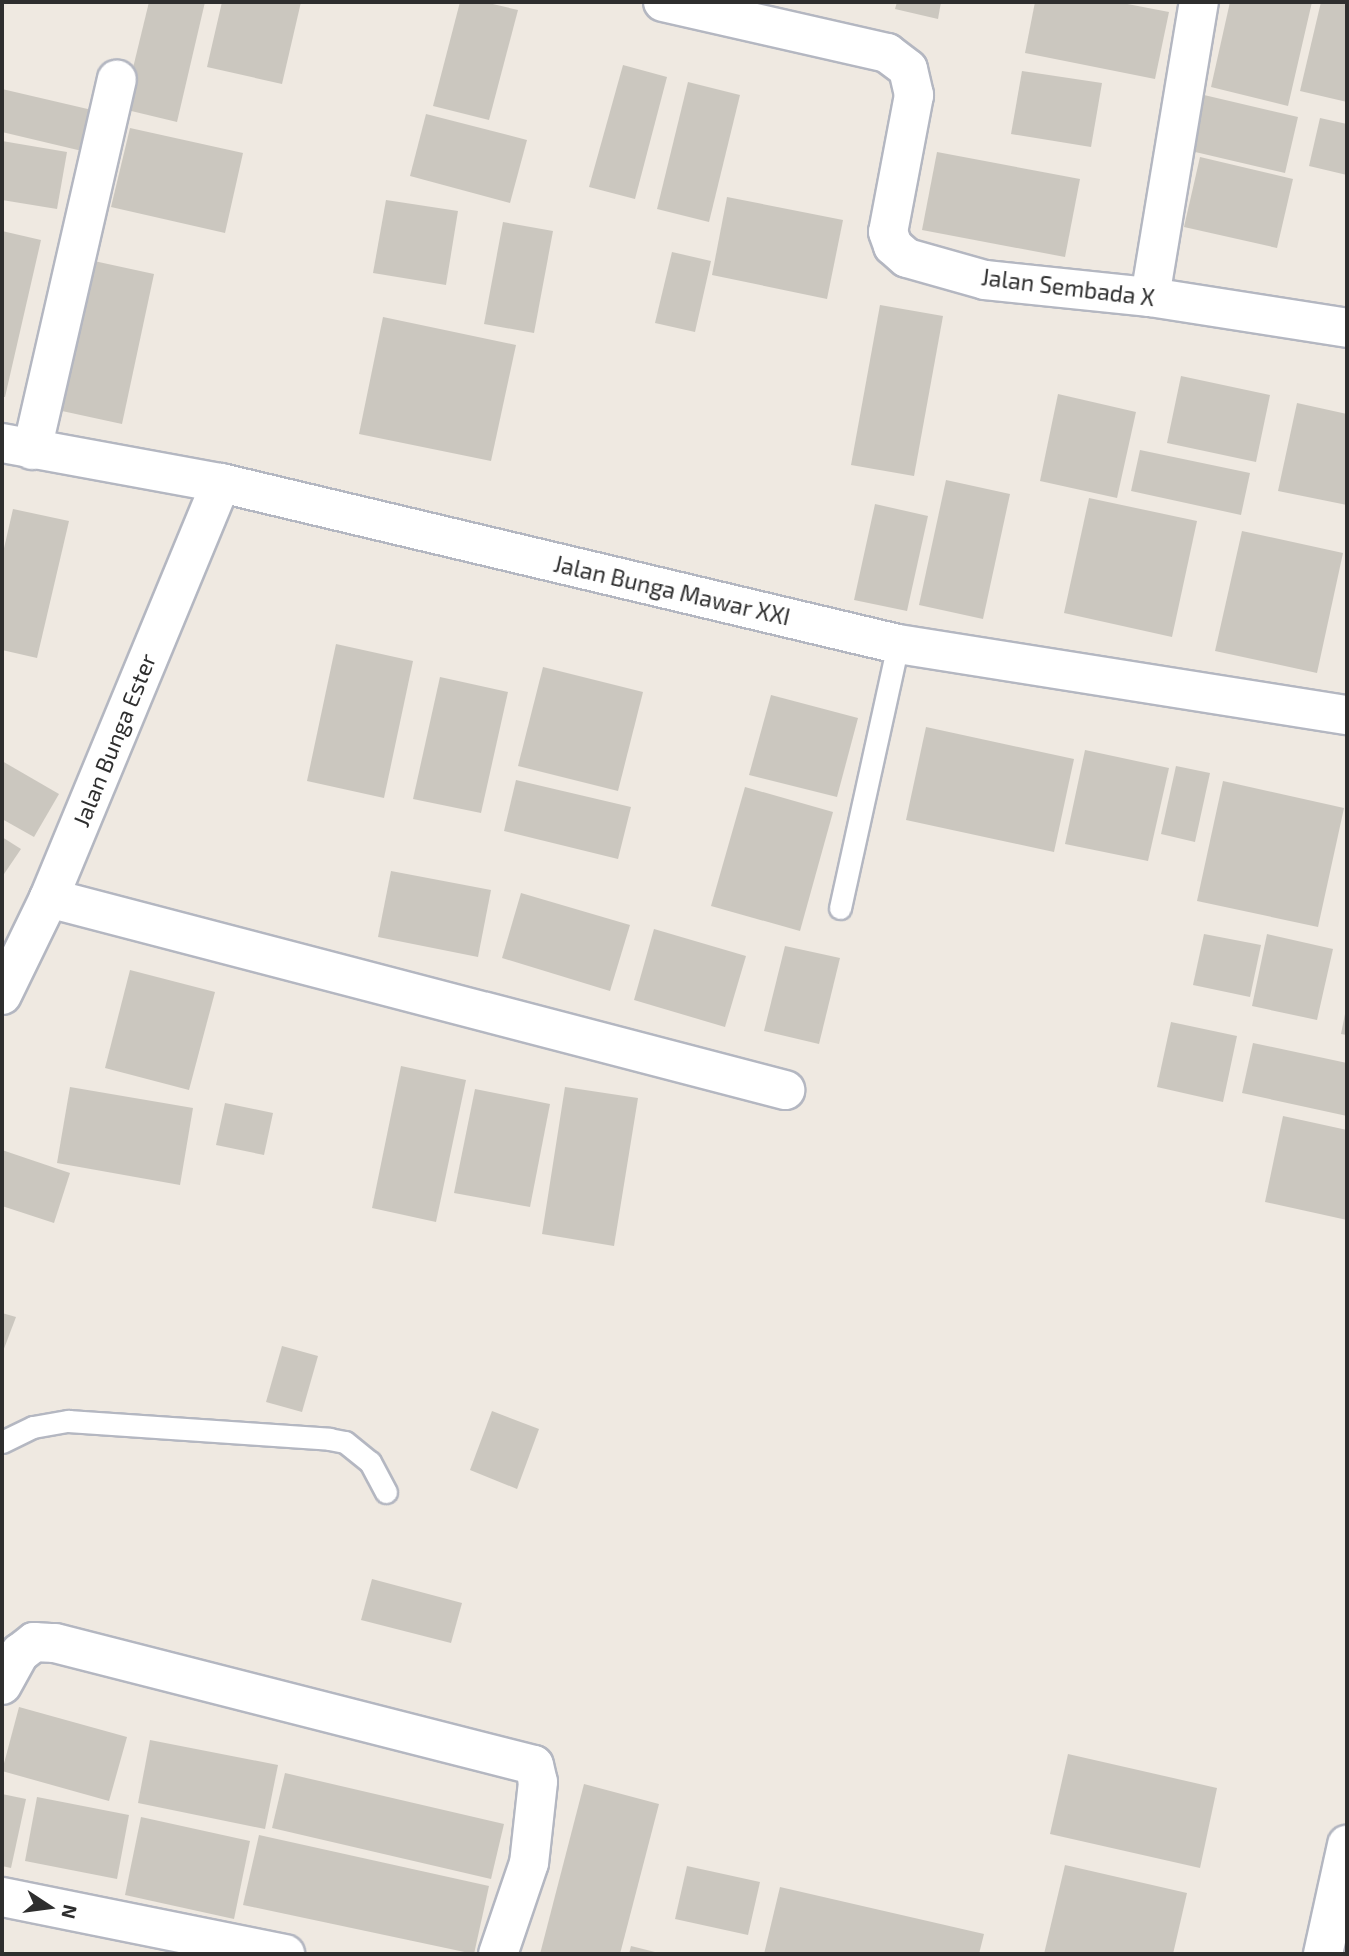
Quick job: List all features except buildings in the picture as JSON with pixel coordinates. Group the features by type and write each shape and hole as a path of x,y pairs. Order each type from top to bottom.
{"street":[{"name":"Jalan Sembada X","path":"663,2 887,53 908,69 914,95 888,232 893,246 907,258 985,280 1150,297 1347,328"},
{"path":"1150,297 1199,2"},
{"path":"17,446 117,80"},
{"name":"Jalan Bunga Mawar XXI","path":"17,446 220,483 898,644 1347,715"},
{"name":"Jalan Bunga Ester","path":"2,995 49,898 220,483"},
{"path":"49,898 785,1090"},
{"path":"2,1685 20,1653 34,1642 55,1643 534,1765 538,1782 528,1863 498,1954"},
{"path":"1323,1954 1347,1845"},
{"path":"2,1897 285,1954"}],"lane":[{"path":"840,908 898,644"},
{"path":"2,1442 33,1427 68,1422 329,1438 345,1442 370,1462 386,1492"}]}
